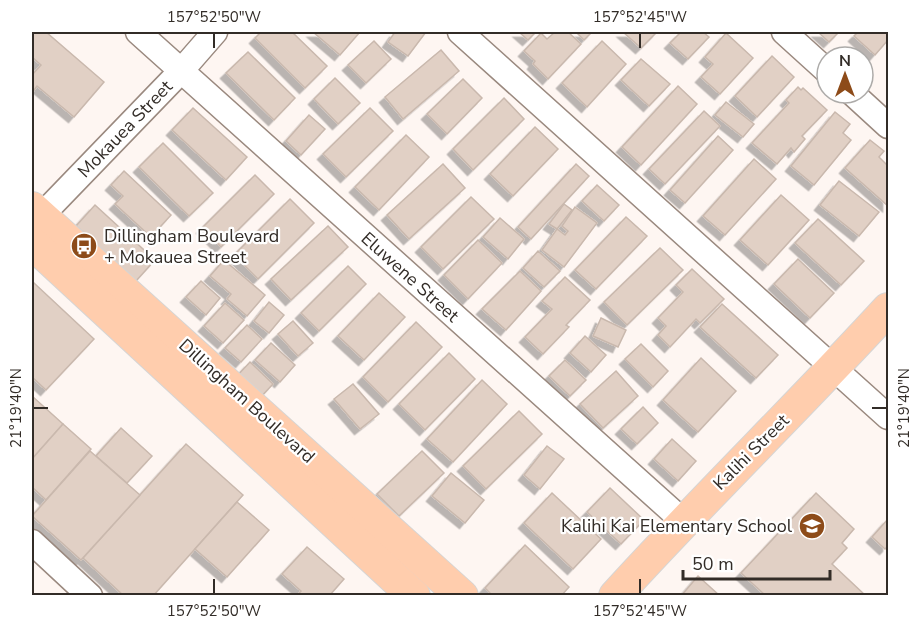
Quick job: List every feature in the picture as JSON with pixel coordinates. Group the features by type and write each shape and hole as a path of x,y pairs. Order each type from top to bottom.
{"main road":[{"name":"Dillingham Boulevard","path":"34,222 414,596"},
{"name":"Dillingham Boulevard","path":"34,222 462,596"},
{"name":"Kalihi Street","path":"615,596 682,521 835,368 888,309"}],"street":[{"name":"Eluwene Street","path":"138,32 682,521"},
{"name":"Mokauea Street","path":"34,222 216,32"},
{"path":"460,32 888,417"},
{"path":"784,32 815,59"},
{"path":"865,105 888,126"},
{"path":"32,542 90,596"}],"building":[{"path":"32,32 46,32 104,82 74,117 37,86 32,93 32,75 41,65 32,57"},
{"path":"261,32 292,32 327,66 305,88 255,38"},
{"path":"313,32 360,32 340,55"},
{"path":"395,32 426,32 408,56 388,42"},
{"path":"519,32 536,32 528,40"},
{"path":"555,32 568,32 581,44 548,79 533,64 535,61 524,51 541,33 547,39"},
{"path":"576,32 592,32 584,40"},
{"path":"623,32 657,32 641,48"},
{"path":"681,32 703,32 709,37 688,59 670,43"},
{"path":"818,32 839,32 829,42"},
{"path":"858,32 888,32 888,40 875,55 875,45 864,45 854,36"},
{"path":"726,33 753,58 720,94 701,77 713,64 705,57"},
{"path":"374,41 391,59 366,83 348,65"},
{"path":"602,41 626,64 587,107 562,83"},
{"path":"441,50 459,71 403,119 385,97"},
{"path":"248,52 295,98 274,120 226,73"},
{"path":"772,56 794,77 757,117 735,96"},
{"path":"641,59 670,84 649,106 621,80"},
{"path":"335,78 360,103 338,124 314,99"},
{"path":"463,79 482,98 447,134 427,114"},
{"path":"678,86 697,104 641,165 622,147"},
{"path":"798,87 801,90 803,88 815,99 815,105 822,105 827,110 802,136 805,139 794,152 791,148 777,164 752,143 789,103 786,100"},
{"path":"504,98 524,119 473,170 453,149"},
{"path":"726,102 754,124 743,137 715,115"},
{"path":"193,108 247,157 226,180 172,130"},
{"path":"370,108 393,131 346,177 323,154"},
{"path":"704,111 720,126 665,184 649,169"},
{"path":"835,112 850,124 843,133 851,140 814,185 791,166"},
{"path":"309,115 325,129 301,155 286,141"},
{"path":"535,127 558,149 513,196 490,174"},
{"path":"406,135 429,157 379,210 355,187"},
{"path":"718,136 733,150 685,203 670,190"},
{"path":"870,140 884,151 879,157 888,166 888,206 845,168"},
{"path":"163,143 213,193 189,216 139,167"},
{"path":"754,159 776,179 725,235 703,216"},
{"path":"443,164 465,188 409,239 387,215"},
{"path":"576,164 589,176 531,239 518,227"},
{"path":"124,171 171,215 151,237 115,204 123,196 111,185"},
{"path":"255,175 274,194 221,247 202,228"},
{"path":"839,181 879,212 859,236 820,205"},
{"path":"597,185 619,205 604,221 582,201"},
{"path":"781,195 809,220 768,265 740,240"},
{"path":"471,197 494,219 443,269 421,247"},
{"path":"290,199 314,223 258,279 234,255"},
{"path":"564,204 572,210 557,229 549,224"},
{"path":"95,205 155,260 136,281 76,226"},
{"path":"575,207 597,223 564,267 542,250 557,229 565,235 568,231 562,226"},
{"path":"626,217 647,236 596,289 575,270"},
{"path":"500,218 524,239 508,259 483,237"},
{"path":"818,219 864,261 841,285 795,243"},
{"path":"328,226 348,247 291,300 271,279"},
{"path":"478,240 502,263 468,299 444,275"},
{"path":"660,248 683,270 627,325 604,302"},
{"path":"538,251 560,271 544,287 523,268"},
{"path":"798,259 834,293 810,318 774,284"},
{"path":"224,260 265,295 247,316 227,299 231,294 210,276"},
{"path":"348,266 366,284 319,331 301,313"},
{"path":"692,269 724,299 700,323 696,319 670,347 658,335 666,326 658,318 683,292 676,285"},
{"path":"520,271 541,291 506,330 482,309"},
{"path":"565,277 590,300 566,325 569,327 543,354 525,337 552,309 542,301"},
{"path":"201,281 220,298 206,315 186,297"},
{"path":"34,283 94,339 46,390 32,377 32,286"},
{"path":"379,293 405,317 364,360 338,336"},
{"path":"269,302 284,315 269,333 254,321"},
{"path":"225,303 244,320 223,343 204,326"},
{"path":"722,304 778,355 756,378 700,327"},
{"path":"601,318 626,330 618,347 593,336"},
{"path":"293,321 313,343 298,356 278,334"},
{"path":"416,322 442,347 388,402 363,377"},
{"path":"247,325 262,339 241,362 225,348"},
{"path":"585,336 606,355 591,372 570,353"},
{"path":"271,343 295,365 280,382 255,360"},
{"path":"641,344 668,371 653,387 625,359"},
{"path":"449,353 475,379 425,430 399,404"},
{"path":"701,358 736,391 698,432 663,400"},
{"path":"565,360 586,380 570,396 549,376"},
{"path":"250,362 273,384 258,400 235,378"},
{"path":"616,371 638,396 603,428 580,404"},
{"path":"482,380 507,404 453,462 427,439"},
{"path":"353,384 379,414 360,429 334,399"},
{"path":"32,396 63,424 32,459"},
{"path":"643,407 658,423 637,444 621,429"},
{"path":"519,411 542,434 486,489 463,466"},
{"path":"63,424 91,449 46,500 32,487 32,459"},
{"path":"121,428 152,456 127,483 96,456"},
{"path":"672,439 696,461 678,481 654,459"},
{"path":"186,444 243,495 153,596 124,596 83,558"},
{"path":"547,446 564,459 540,489 524,475"},
{"path":"90,451 140,495 81,560 32,516"},
{"path":"422,451 444,473 399,516 377,494"},
{"path":"451,473 484,500 465,523 432,496"},
{"path":"610,488 644,520 621,544 587,512"},
{"path":"552,493 601,539 573,569 524,523"},
{"path":"816,493 854,529 842,543 847,548 832,564 866,596 766,596 741,573"},
{"path":"237,502 269,530 227,577 195,549"},
{"path":"888,519 888,546 885,549 872,537"},
{"path":"525,545 569,587 561,596 493,596 485,588"},
{"path":"307,547 344,579 329,596 297,596 301,591 282,574"},
{"path":"698,576 720,596 681,596"}],"place":[{"name":"Dillingham Boulevard + Mokauea Street","path":"84,246"},
{"name":"Kalihi Kai Elementary School","path":"812,526"}]}
